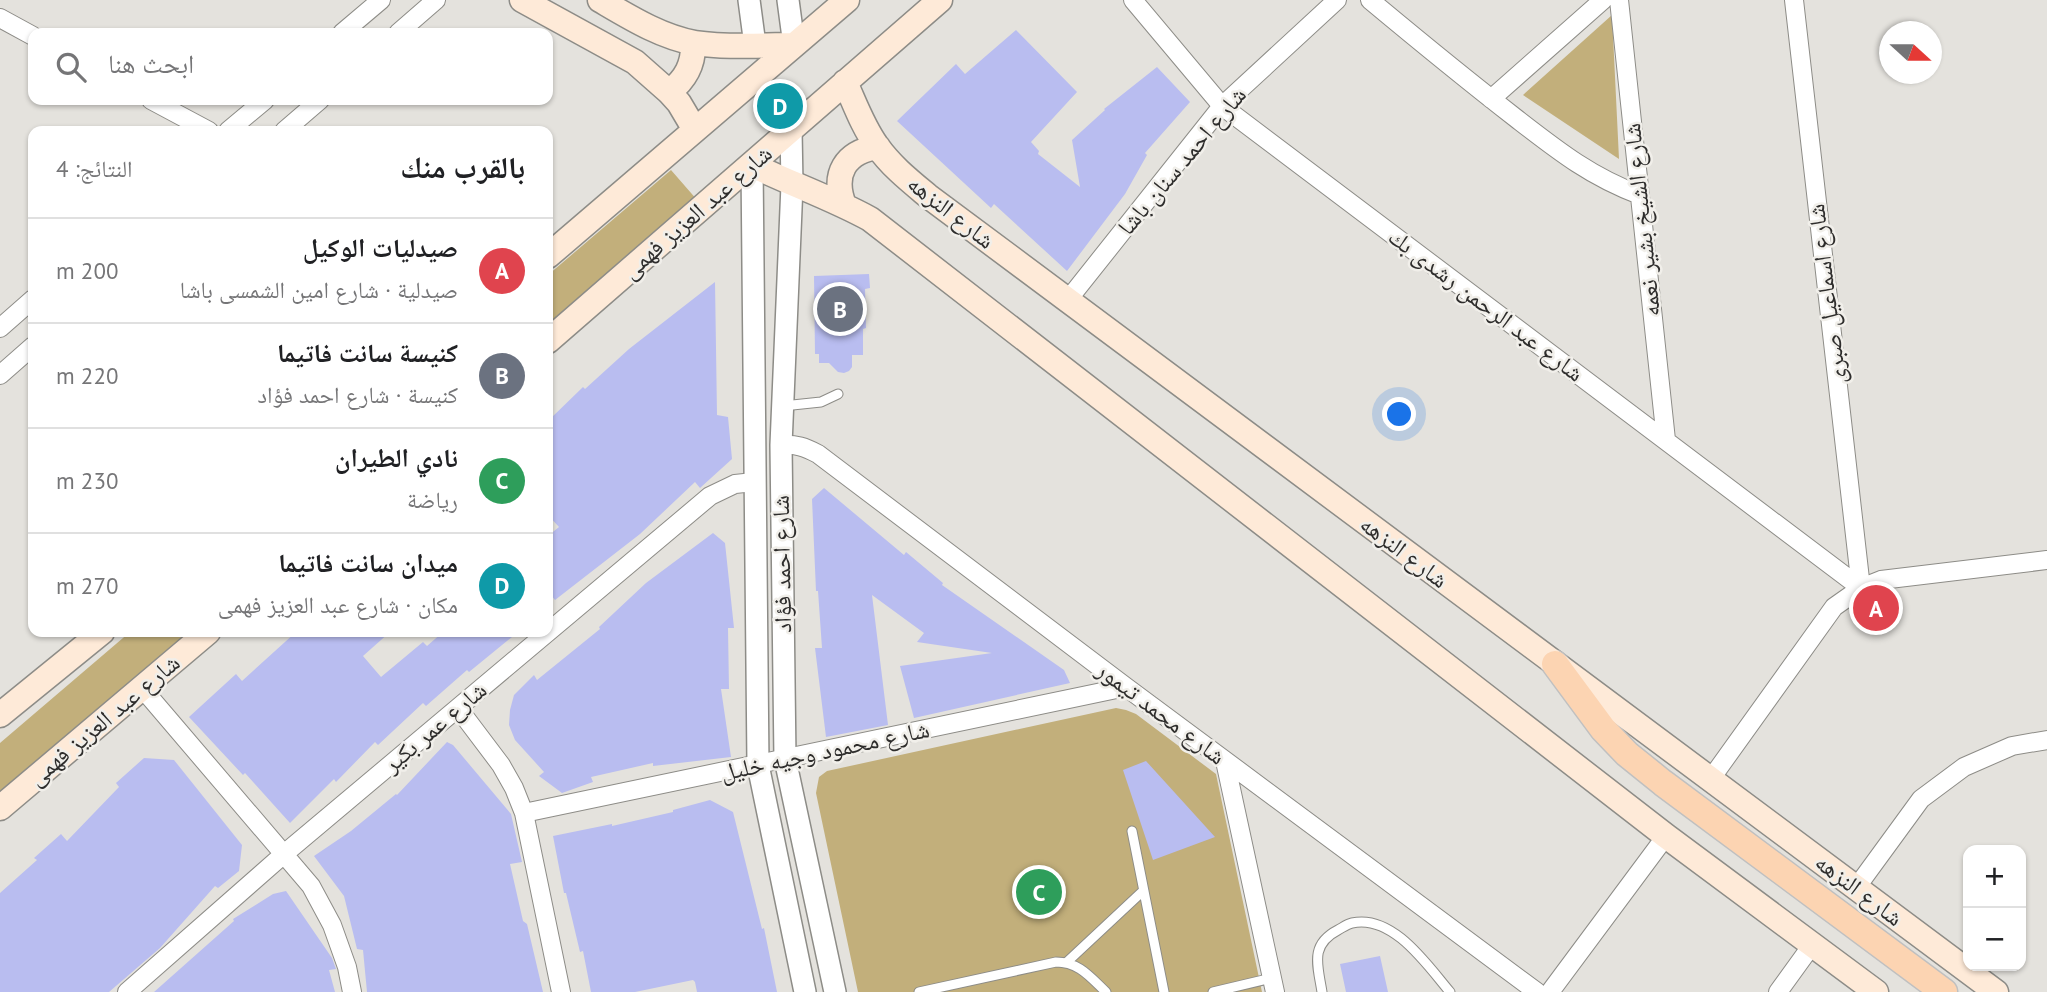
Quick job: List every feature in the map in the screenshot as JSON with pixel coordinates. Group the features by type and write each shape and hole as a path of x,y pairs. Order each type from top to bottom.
{"main road":[{"path":"522,0 635,62 679,103 695,130"},
{"path":"600,0 659,31 693,43 794,45"},
{"path":"553,252 847,0"},
{"name":"شارع عبد العزيز فهمى","path":"553,337 940,0"},
{"path":"669,92 684,79 690,68 694,54 693,43"},
{"name":"شارع النزهه","path":"845,82 863,123 878,148 902,174 928,196 1996,992"},
{"path":"844,205 839,181 843,167 852,156 864,150 878,148"},
{"path":"752,165 870,219 1666,836 1876,992"},
{"path":"0,715 96,637"},
{"name":"شارع عبد العزيز فهمى","path":"0,808 202,637"},
{"path":"1555,664 1604,729 1627,754 1944,992"}],"street":[{"path":"348,28 381,0"},
{"path":"404,28 436,0"},
{"path":"749,0 755,45"},
{"path":"788,0 794,45"},
{"name":"شارع عبد الرحمن رشدى بك","path":"1133,0 1222,106 1861,587"},
{"name":"شارع احمد سنان باشا","path":"1067,301 1222,106 1337,0"},
{"path":"1370,0 1491,99 1574,162 1612,185 1640,195"},
{"path":"1491,99 1604,0"},
{"name":"شارع الشيخ بشير نعمه","path":"1619,0 1666,440"},
{"name":"شارع اسماعيل صبرى","path":"1794,0 1861,587"},
{"path":"0,18 28,33"},
{"path":"160,105 200,126"},
{"path":"234,126 259,105"},
{"path":"290,126 314,105"},
{"name":"شارع احمد فؤاد","path":"791,130 792,185 781,446 785,759 835,992"},
{"name":"شارع احمد فؤاد","path":"752,165 758,765 805,992"},
{"path":"0,328 28,303"},
{"path":"0,375 28,350"},
{"name":"شارع محمد تيمور","path":"781,446 794,444 818,454 1537,992"},
{"name":"شارع عمر بكير","path":"553,628 710,496 735,484 754,482"},
{"path":"1710,780 1834,607 1861,587 1881,580 2047,560"},
{"name":"شارع عمر بكير","path":"127,992 284,854 542,637"},
{"name":"شارع محمود وجيه خليل","path":"524,813 1126,687"},
{"path":"142,688 311,886 332,925 347,967 352,992"},
{"path":"458,708 501,765 524,813 561,992"},
{"path":"1856,888 1921,799 1964,767 2012,746 2047,740"},
{"path":"1226,761 1273,985"},
{"path":"1550,992 1666,836"},
{"path":"1778,992 1812,945"}],"lane":[{"path":"783,406 821,402 838,394"},
{"path":"1132,831 1164,992"},
{"path":"1067,962 1143,891"},
{"path":"1322,992 1317,963 1320,946 1331,934 1352,923 1371,923 1394,932 1450,992"},
{"path":"919,992 1056,962 1067,962 1084,971 1106,992"},
{"path":"1213,992 1273,985"}],"shaded area":[{"path":"1612,15 1619,159 1523,95"},
{"path":"671,170 698,201 553,326 553,271"},
{"path":"124,637 188,637 0,798 0,743"},
{"path":"1116,708 1136,714 1216,774 1262,992 858,992 816,793 819,777 827,771"}],"building":[{"path":"1016,30 1077,92 1031,142 1039,151 1038,154 1080,187 1072,140 1104,109 1157,67 1190,102 1145,153 1147,155 1125,194 1067,271 994,204 991,208 897,121 956,64 965,74"},
{"path":"869,274 870,288 865,289 866,328 863,329 863,355 852,355 852,367 849,371 838,372 829,363 819,363 819,354 815,354 814,276"},
{"path":"715,282 717,415 728,417 732,459 700,488 695,482 640,534 555,600 553,532 559,527 553,520 553,416 629,349"},
{"path":"824,488 904,555 906,552 943,583 942,585 1064,670 1070,683 914,718 900,666 992,653 917,642 924,633 872,595 888,725 826,737 815,648 822,648 816,591 812,499"},
{"path":"713,533 725,543 734,628 728,628 729,689 721,689 731,757 653,766 653,763 591,777 593,782 562,793 539,776 544,772 515,740 509,725 514,695 534,675 537,680 600,629 599,627 646,583"},
{"path":"290,637 384,637 363,656 381,677 423,642 427,646 437,637 512,637 469,672 467,670 426,706 423,703 378,745 375,742 290,823 189,717 236,674 242,681"},
{"path":"447,742 453,745 511,814 522,862 510,864 543,992 367,992 363,950 357,949 344,896 314,856 397,795"},
{"path":"144,758 174,760 242,845 239,871 218,888 215,886 160,948 109,992 0,992 0,893 61,834 67,841 119,787 116,783"},
{"path":"1146,761 1215,837 1153,860 1123,770"},
{"path":"710,800 733,812 762,929 764,928 777,992 697,992 693,980 635,992 591,992 583,951 580,952 564,893 553,836 612,826 673,812"},
{"path":"286,891 332,958 336,969 329,970 335,992 154,992 234,921 233,919 273,894"},
{"path":"1380,956 1388,992 1346,992 1340,964"}],"place":[{"name":"ميدان سانت فاتيما","path":"780,106"},
{"name":"كنيسة سانت فاتيما","path":"840,309"},
{"name":"صيدليات الوكيل","path":"1876,608"},
{"name":"نادي الطيران","path":"1039,892"}]}
